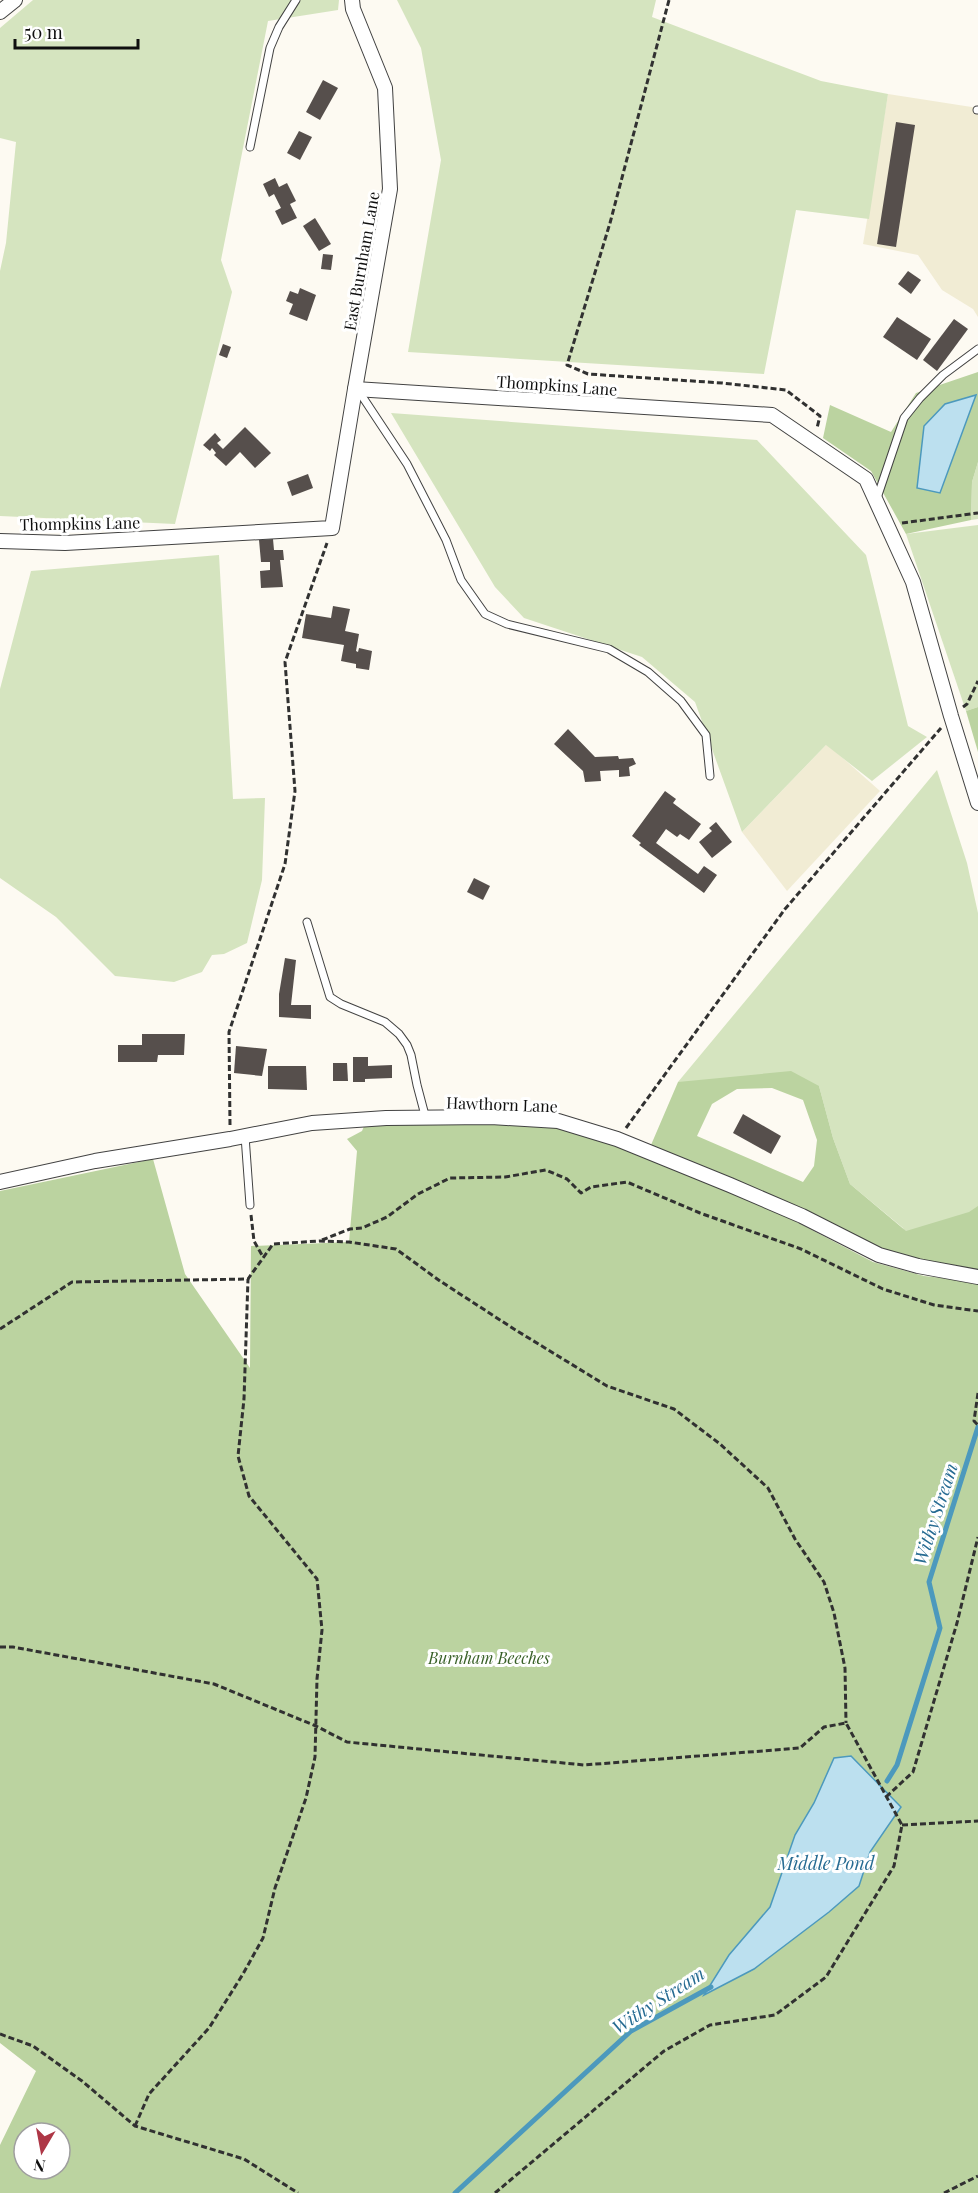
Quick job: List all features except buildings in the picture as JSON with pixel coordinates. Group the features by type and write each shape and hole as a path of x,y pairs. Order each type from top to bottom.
{"street":[{"path":"0,12 15,0"},
{"name":"East Burnham Lane","path":"352,0 353,9 385,88 390,189 357,389"},
{"path":"332,528 357,389"},
{"name":"Thompkins Lane","path":"357,389 772,415 866,479 914,582 978,803"},
{"name":"Thompkins Lane","path":"0,541 65,543 332,528"},
{"name":"Hawthorn Lane","path":"0,1182 95,1161 312,1123 386,1118 491,1117 558,1121 617,1138 791,1212 879,1255 918,1266 978,1277"}],"lane":[{"path":"250,147 270,48 279,27 296,0"},
{"path":"876,500 904,418 943,375 978,349"},
{"path":"357,389 407,464 446,540 461,580 485,614 507,624 609,649 648,672 681,701 706,735 710,776"},
{"path":"307,922 330,997 341,1004 385,1022 399,1034 407,1045 426,1119"},
{"path":"245,1136 250,1205"}],"path":[{"path":"669,0 610,223 567,364 588,374 722,383 786,390 820,416 812,442"},
{"path":"887,525 978,513"},
{"path":"230,1139 229,1032 285,864 295,791 285,662 332,528"},
{"path":"967,704 978,681"},
{"path":"617,1138 785,909 951,716"},
{"path":"319,1241 350,1229 362,1228 387,1217 418,1194 450,1178 505,1177 546,1170 567,1179 582,1193 591,1187 627,1182 700,1213 801,1249 883,1289 934,1305 978,1311"},
{"path":"250,1205 254,1241 263,1258"},
{"path":"135,2126 149,2094 209,2028 263,1938 275,1888 306,1798 315,1757 322,1630 317,1579 249,1496 238,1456 244,1399 248,1279 273,1244 349,1242 396,1249 440,1281 607,1386 674,1409 720,1444 768,1488 795,1539 824,1582 834,1613 845,1668 846,1723 902,1825 894,1866 826,1977 775,2015 710,2025 664,2050 495,2193"},
{"path":"0,1329 72,1282 248,1279"},
{"path":"977,1425 974,1421 978,1393"},
{"path":"886,1797 913,1772 957,1623 978,1537"},
{"path":"0,1647 13,1647 214,1684 316,1726 347,1742 584,1765 800,1748 824,1727 846,1723"},
{"path":"902,1825 978,1821"},
{"path":"0,2034 33,2046 82,2080 135,2126 244,2159 298,2193"},
{"path":"944,2193 978,2176"}],"shaded area":[{"path":"888,94 978,108 978,317 973,309 942,290 918,255 863,244"},
{"path":"827,744 880,791 787,891 742,832"}],"green space":[{"path":"33,0 339,0 338,10 268,21 221,260 232,292 175,524 0,516 0,271 6,243 16,142 0,138 0,28"},
{"path":"397,0 656,0 652,17 821,81 888,94 869,219 796,210 764,374 408,352 441,160 421,48"},
{"path":"978,372 978,462 972,482 971,520 906,534 871,471 823,438 830,405 891,432 916,393"},
{"path":"391,413 757,440 866,555 908,726 927,737 872,781 826,745 742,832 695,702 642,657 524,618 495,587"},
{"path":"978,462 978,519 971,520 972,482"},
{"path":"978,525 978,707 966,711 906,534"},
{"path":"219,555 233,799 265,798 262,880 247,943 224,954 212,955 202,972 174,982 115,976 56,917 0,878 0,689 31,571"},
{"path":"978,707 978,752 966,711"},
{"path":"937,770 967,863 978,913 978,1270 915,1261 903,1228 850,1184 833,1138 819,1086 678,1082"},
{"path":"791,1071 819,1086 833,1138 850,1184 906,1231 969,1212 978,1206 978,1270 915,1261 875,1248 651,1145 678,1082","holes":["772,1088 803,1100 817,1140 814,1166 803,1182 697,1136 712,1104 737,1089"]},
{"name":"Burnham Beeches","path":"534,1122 581,1132 619,1145 789,1218 873,1262 924,1276 978,1282 978,2193 0,2193 0,2145 36,2071 0,2043 0,1191 153,1159 185,1274 250,1368 251,1246 349,1242 357,1151 347,1139 362,1131 365,1124","holes":["814,1803 901,1807 870,1852 859,1886 829,1912 793,1938 705,1994 729,1955 770,1907 795,1835"]}],"water":[{"path":"976,395 940,493 917,488 924,426 945,404"},
{"name":"Middle Pond","path":"851,1756 901,1807 870,1852 859,1886 754,1969 704,1995 729,1955 770,1907 795,1835 814,1803 834,1758"}],"waterway":[{"name":"Withy Stream","path":"887,1781 897,1765 940,1628 929,1582 978,1427"},
{"name":"Withy Stream","path":"455,2193 631,2031 711,1987"}]}
